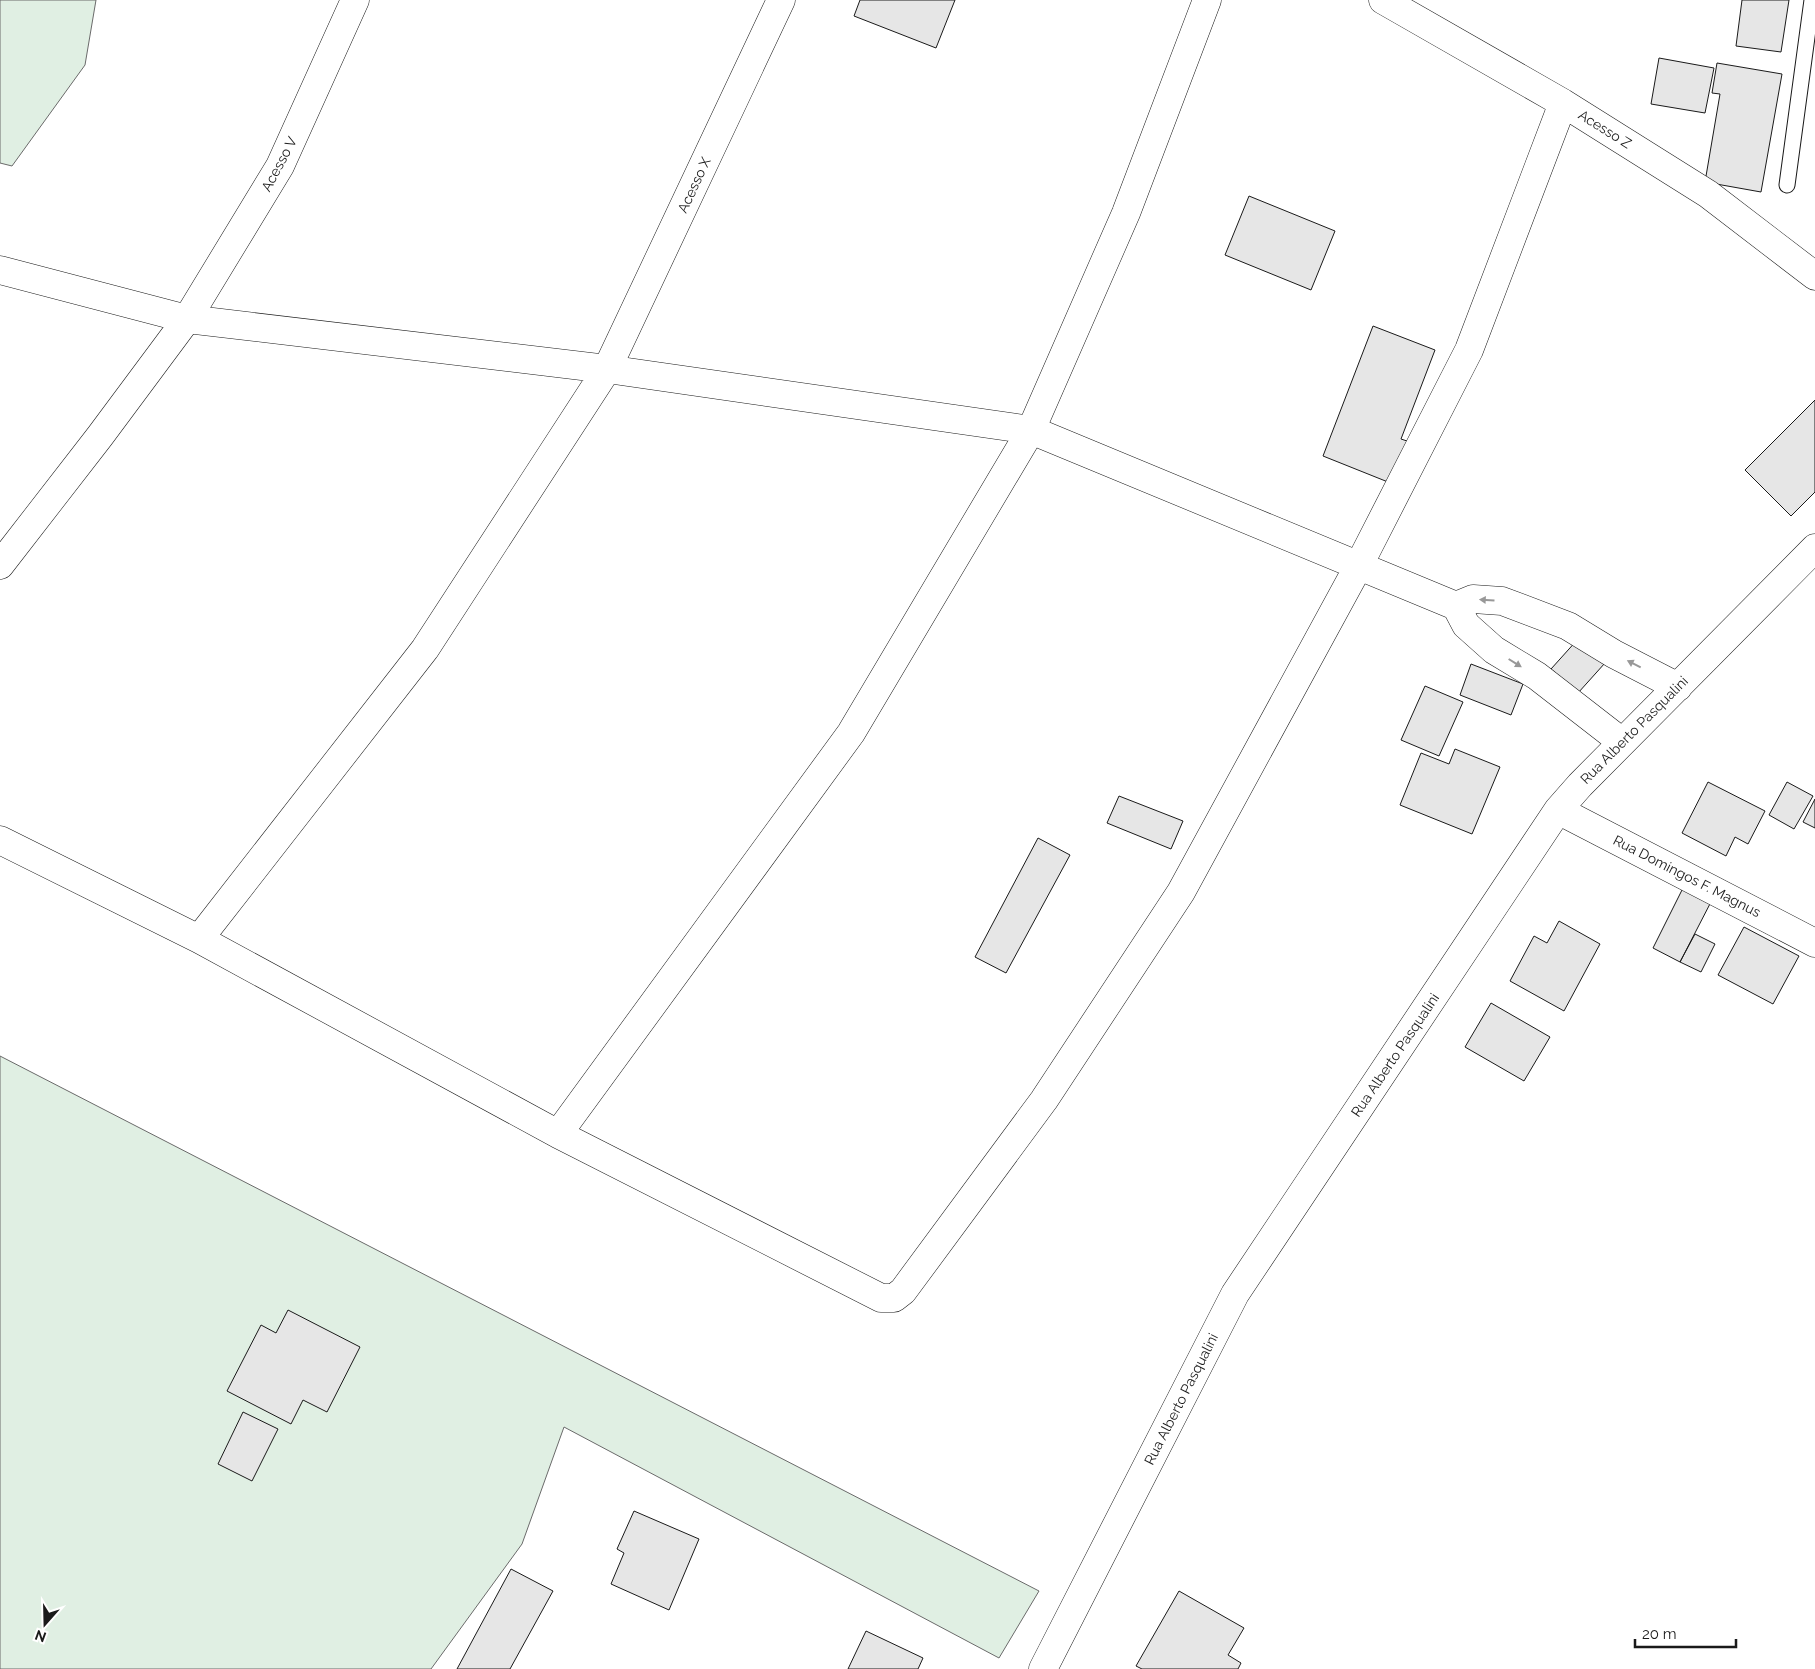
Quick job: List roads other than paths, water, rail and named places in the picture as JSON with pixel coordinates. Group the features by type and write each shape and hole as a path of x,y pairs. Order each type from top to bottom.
{"street":[{"name":"Acesso V","path":"0,565 100,436 187,319 280,166 355,0"},
{"name":"Acesso X","path":"199,939 425,650 607,369 781,0"},
{"path":"558,1134 852,733 1031,430 1126,213 1207,0"},
{"name":"Acesso Z","path":"1383,0 1564,103 1708,194 1815,276"},
{"path":"0,840 199,939 558,1134 881,1298 894,1298 904,1291 1044,1100 1181,892 1358,567 1469,350 1564,103"},
{"path":"0,270 187,319 607,369 1031,430 1456,606 1466,625 1494,650 1537,676 1622,742"},
{"name":"Rua Alberto Pasqualini","path":"1043,1669 1235,1294 1558,810 1622,742 1815,548"},
{"path":"1456,606 1473,599 1502,601 1568,626 1614,654 1678,687"},
{"name":"Rua Domingos F. Magnus","path":"1558,810 1815,943"}],"lane":[{"path":"1787,185 1812,0"}]}
